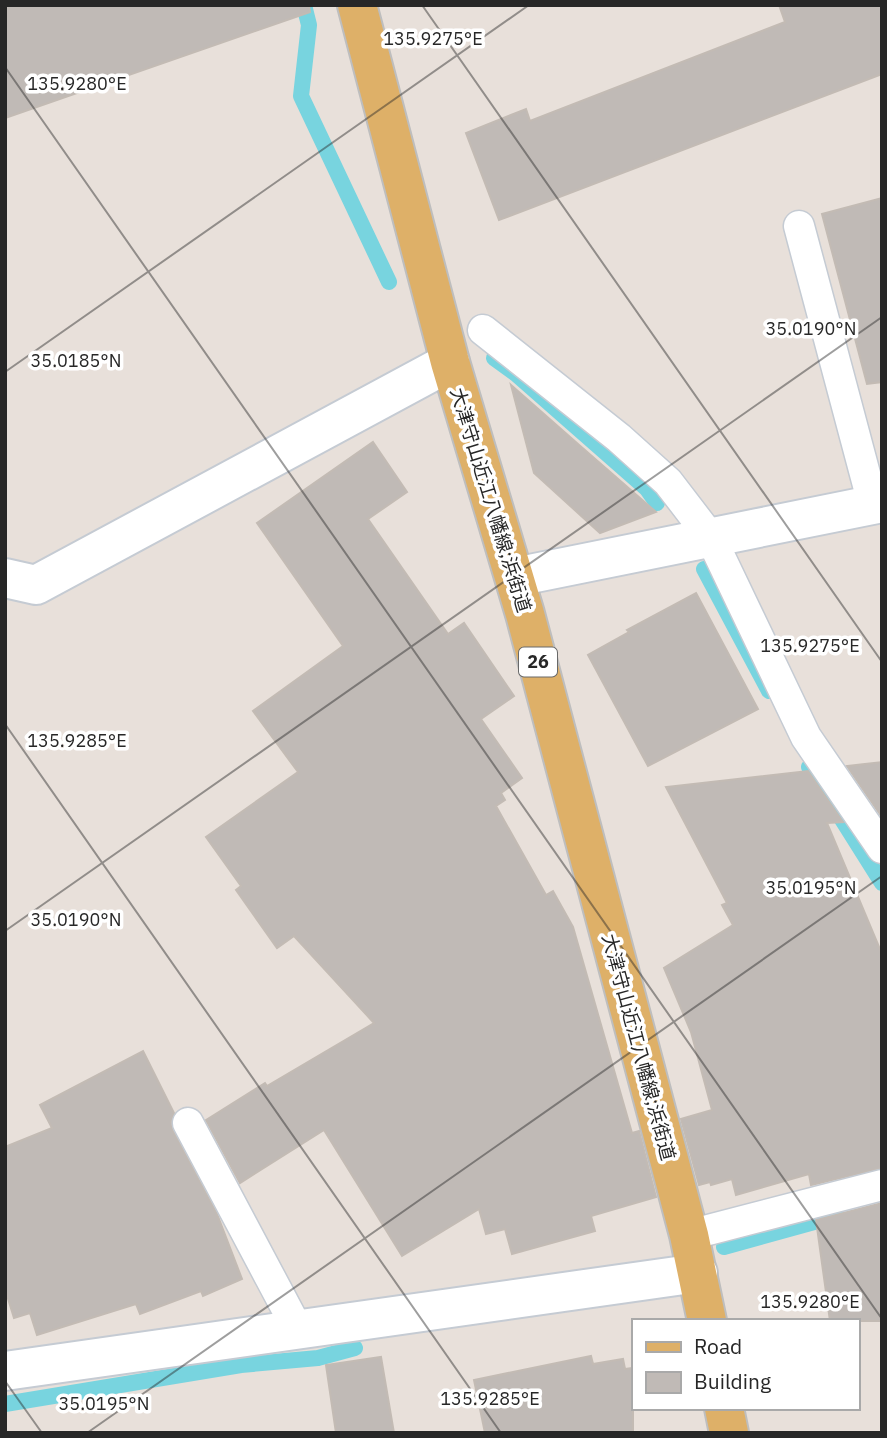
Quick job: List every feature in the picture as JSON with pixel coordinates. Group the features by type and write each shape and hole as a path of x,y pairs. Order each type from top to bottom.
{"main road":[{"name":"大津守山近江八幡線;浜街道","path":"357,5 450,362 515,577 689,1235 707,1319"},
{"path":"724,1410 729,1433"}],"street":[{"path":"5,578 36,585 450,362"},
{"path":"515,577 878,504"},
{"path":"5,1371 698,1273"}],"lane":[{"path":"799,226 878,504"},
{"path":"483,330 619,438 668,482 711,538 806,737 882,848"},
{"path":"188,1123 298,1330"},
{"path":"689,1235 882,1185"}],"building":[{"path":"5,5 309,5 310,12 5,118"},
{"path":"779,5 882,5 882,74 499,220 466,133 526,109 530,121 785,22"},
{"path":"882,198 882,382 867,384 822,214"},
{"path":"511,385 656,512 600,533 534,473"},
{"path":"373,442 407,492 368,519 448,634 464,623 514,696 481,719 522,778 501,793 505,800 496,806 546,895 553,891 573,927 632,1133 639,1131 656,1197 591,1216 595,1231 512,1254 505,1229 486,1234 479,1209 402,1256 324,1130 240,1183 206,1120 265,1083 267,1086 374,1023 294,936 277,948 236,890 241,886 206,837 298,772 253,711 343,646 257,523"},
{"path":"696,593 758,709 648,766 588,655 629,632 627,630"},
{"path":"882,762 882,817 847,766"},
{"path":"808,771 843,822 827,823 882,954 882,1168 811,1185 809,1174 736,1195 732,1179 711,1185 710,1182 699,1185 681,1119 712,1110 691,1032 664,968 733,925 722,905 727,903 666,787"},
{"path":"143,1051 174,1113 171,1122 173,1131 217,1214 242,1279 203,1296 201,1291 140,1314 136,1304 37,1335 30,1313 14,1318 5,1289 5,1147 52,1128 40,1105"},
{"path":"882,1203 882,1321 830,1319 816,1220"},
{"path":"591,1356 593,1364 623,1359 625,1369 632,1368 633,1433 485,1433 474,1380"},
{"path":"381,1357 394,1433 336,1433 326,1365"}],"waterway":[{"path":"304,5 309,25 301,96 389,282"},
{"path":"494,358 516,374 647,489 657,503"},
{"path":"704,569 769,691"},
{"path":"809,767 882,883"},
{"path":"724,1247 836,1216"},
{"path":"5,1404 241,1365 318,1358 355,1348"}]}
